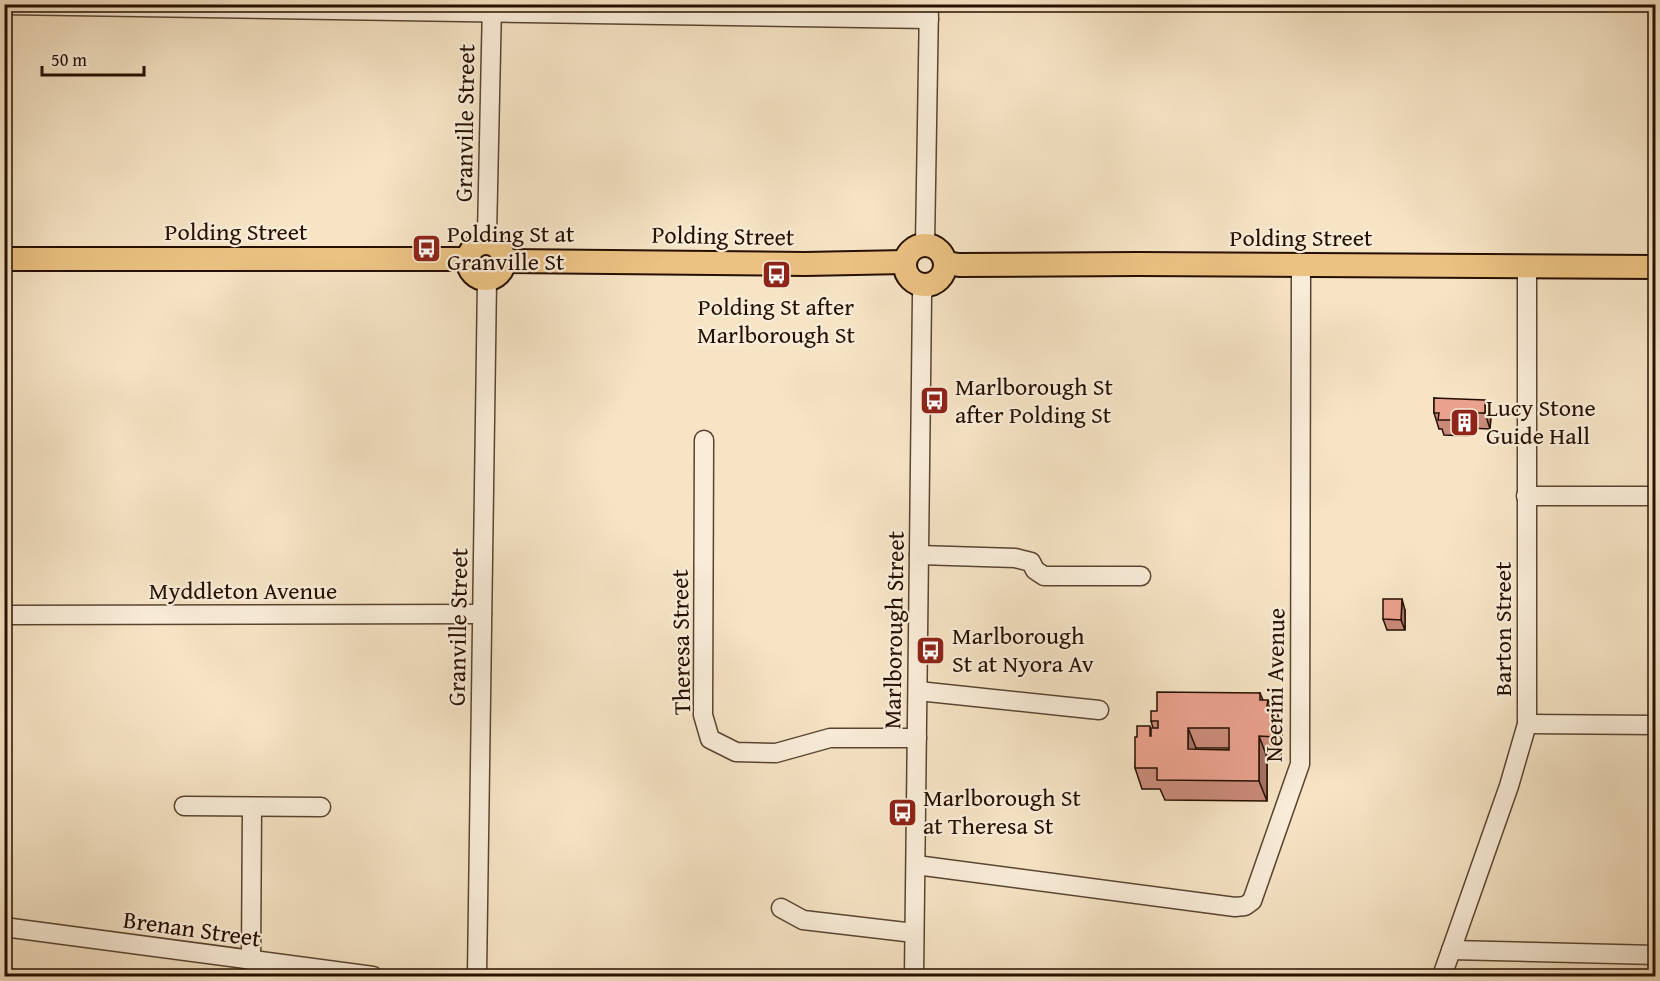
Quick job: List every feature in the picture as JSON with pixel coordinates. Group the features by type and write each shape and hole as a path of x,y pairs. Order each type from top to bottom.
{"main road":[{"path":"488,243 500,249 504,261 500,274 487,280 473,274 468,259 475,247 488,243"},
{"path":"926,244 939,249 946,262 945,271 940,279 925,285 910,278 905,262 912,249 926,244"},
{"name":"Polding Street","path":"4,259 468,259"},
{"name":"Polding Street","path":"504,261 805,264 905,262"},
{"name":"Polding Street","path":"946,262 958,265 1656,267"}],"street":[{"path":"4,5 929,12 926,244"},
{"name":"Granville Street","path":"488,243 492,8"},
{"name":"Neerini Avenue","path":"916,865 1235,908 1245,906 1252,901 1300,764 1301,265"},
{"name":"Barton Street","path":"1442,976 1509,786 1527,724 1527,267"},
{"name":"Granville Street","path":"475,976 487,280"},
{"name":"Marlborough Street","path":"914,976 922,296 925,285"},
{"name":"Theresa Street","path":"704,440 703,715 710,739 736,752 776,753 830,738 917,738"},
{"path":"1526,496 1656,496"},
{"path":"919,555 1015,558 1031,562 1035,570 1044,576 1141,576"},
{"name":"Myddleton Avenue","path":"4,615 482,614"},
{"path":"918,691 1099,710"},
{"path":"1527,724 1656,725"},
{"path":"184,806 321,807"},
{"path":"251,961 252,807"},
{"path":"781,908 803,920 914,933"},
{"name":"Brenan Street","path":"4,927 373,976"},
{"path":"1451,950 1656,955"}],"building":[{"path":"1434,398 1485,400 1485,413 1463,413 1462,420 1438,420 1439,413 1434,413"},
{"path":"1383,599 1402,599 1401,620 1383,619"},
{"path":"1157,692 1260,693 1260,700 1268,700 1267,706 1274,706 1274,737 1259,736 1259,781 1157,780 1157,768 1135,768 1137,726 1150,726 1151,736 1151,728 1158,728 1158,721 1151,721 1151,711 1157,711","holes":["1188,728 1229,728 1229,750 1188,749"]}],"place":[{"name":"Polding St at Granville St","path":"426,248"},
{"name":"Polding St after Marlborough St","path":"776,274"},
{"name":"Marlborough St after Polding St","path":"934,401"},
{"name":"Lucy Stone Guide Hall","path":"1465,422"},
{"name":"Marlborough St at Nyora Av","path":"931,650"},
{"name":"Marlborough St at Theresa St","path":"902,812"}]}
